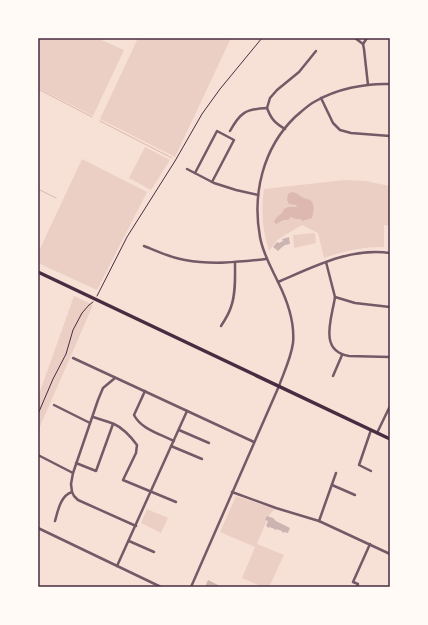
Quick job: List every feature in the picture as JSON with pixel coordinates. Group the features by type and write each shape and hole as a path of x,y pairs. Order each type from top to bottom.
{"main road":[{"path":"38,272 390,439"}],"street":[{"path":"356,38 362,44 364,49 368,85"},
{"path":"362,44 367,38"},
{"path":"285,129 270,117 267,108 270,98 277,90 299,72 316,51"},
{"path":"191,587 279,386 293,343 289,309 278,282 266,259 259,230 258,195 265,164 275,142 292,121 309,105 320,98 334,93 368,85 390,84"},
{"path":"320,98 333,124 340,130 351,133 390,136"},
{"path":"230,131 237,119 245,112 256,108 267,108"},
{"path":"195,173 217,131 234,140 212,182"},
{"path":"187,169 212,182 258,195"},
{"path":"144,246 184,260 235,263 266,259"},
{"path":"278,282 341,257 363,253 390,253"},
{"path":"326,262 335,297 329,333 330,342 342,355 390,357"},
{"path":"221,326 231,308 233,300 235,263"},
{"path":"335,297 355,303 390,307"},
{"path":"332,376 342,355"},
{"path":"73,358 254,442"},
{"path":"115,378 104,388 98,400 70,484 72,492 78,500 136,526"},
{"path":"144,391 134,415 136,419 144,426 174,441"},
{"path":"54,405 90,423"},
{"path":"377,433 390,406"},
{"path":"117,566 187,411"},
{"path":"93,417 120,428 132,438 137,445 136,453 123,480 176,502"},
{"path":"76,463 96,471 113,424"},
{"path":"179,430 209,443"},
{"path":"371,430 359,465 371,471"},
{"path":"171,446 202,459"},
{"path":"38,455 73,473"},
{"path":"320,521 336,473"},
{"path":"332,485 355,495"},
{"path":"55,521 62,499 68,493 72,492"},
{"path":"232,492 276,508 320,521 390,554"},
{"path":"38,528 161,587"},
{"path":"129,541 154,552"},
{"path":"357,587 358,584 353,582 370,544"}],"path":[{"path":"38,414 53,379 66,354 73,330 82,313 99,294 127,238 175,161 202,114 220,89 262,38"}],"shaded area":[{"path":"38,38 97,38 124,50 93,116 38,88"},
{"path":"138,38 231,38 175,157 100,119"},
{"path":"145,147 170,160 151,190 129,178"},
{"path":"82,159 147,192 97,290 38,263 38,253"},
{"path":"344,180 366,181 390,186 390,226 384,225 384,247 354,250 324,258 318,233 302,225 277,240 269,251 263,220 264,189"},
{"path":"292,192 312,202 314,209 312,218 302,221 301,219 291,217 288,220 283,220 276,224 274,222 276,218 284,209 288,207 297,207 296,205 289,204 287,200 288,194"},
{"path":"315,233 316,243 294,248 293,235"},
{"path":"74,296 93,305 38,431 38,397"},
{"path":"236,496 275,509 269,515 257,544 284,555 269,587 263,587 242,578 255,547 220,532"},
{"path":"147,509 168,518 161,533 141,523"}],"building":[{"path":"289,237 290,244 285,245 278,251 273,247 277,242 279,243 283,241 282,239"},
{"path":"267,516 290,528 288,533 283,533 282,531 267,527 268,521 265,520"},
{"path":"208,580 218,585 223,587 205,587"}],"waterway":[{"path":"38,89 92,117"},
{"path":"100,121 172,158"},
{"path":"38,189 56,198"}]}
